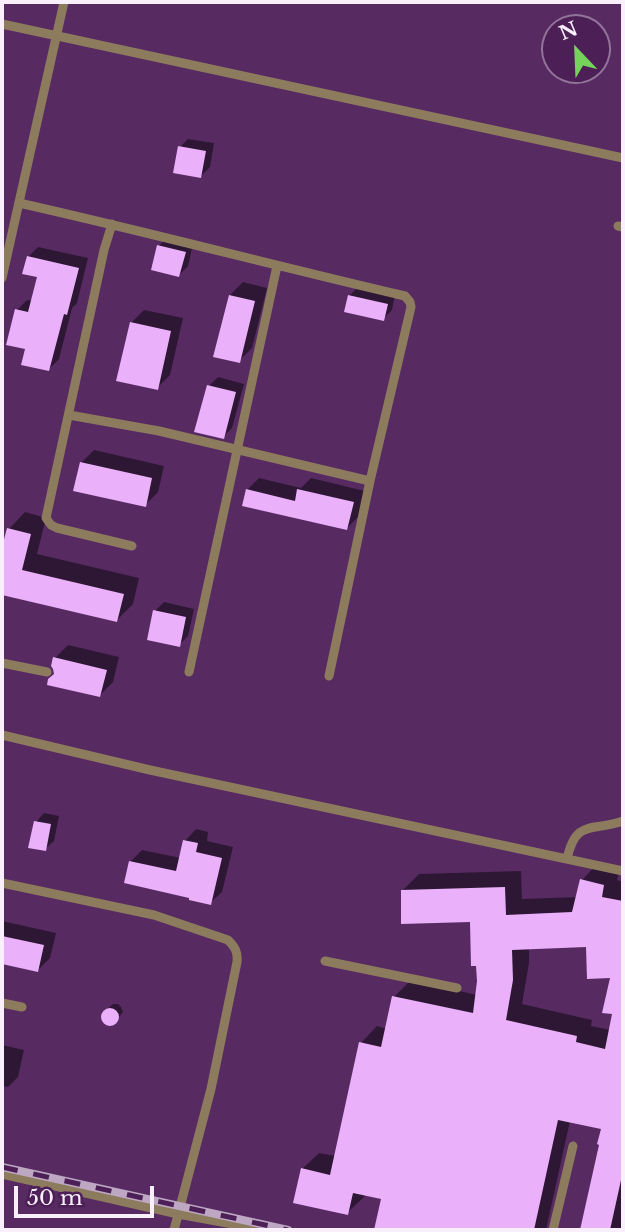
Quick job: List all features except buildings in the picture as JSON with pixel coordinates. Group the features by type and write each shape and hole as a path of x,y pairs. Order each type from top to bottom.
{"lane":[{"path":"2,278 64,2"},
{"path":"2,24 623,158"},
{"path":"19,203 405,296 410,302 329,676"},
{"path":"112,224 104,250 46,518 57,528 132,546"},
{"path":"189,672 277,266"},
{"path":"69,415 159,431 370,481"},
{"path":"2,663 47,672"},
{"path":"2,736 623,871"},
{"path":"567,859 570,843 575,836 591,828 623,821"},
{"path":"2,883 154,915 228,940 234,946 238,955 237,962 211,1088 174,1230"},
{"path":"325,961 457,988"},
{"path":"2,1003 22,1007"},
{"path":"553,1230 573,1146"},
{"path":"2,1174 178,1214 265,1230"}],"railway":[{"path":"2,1167 288,1230"}]}
